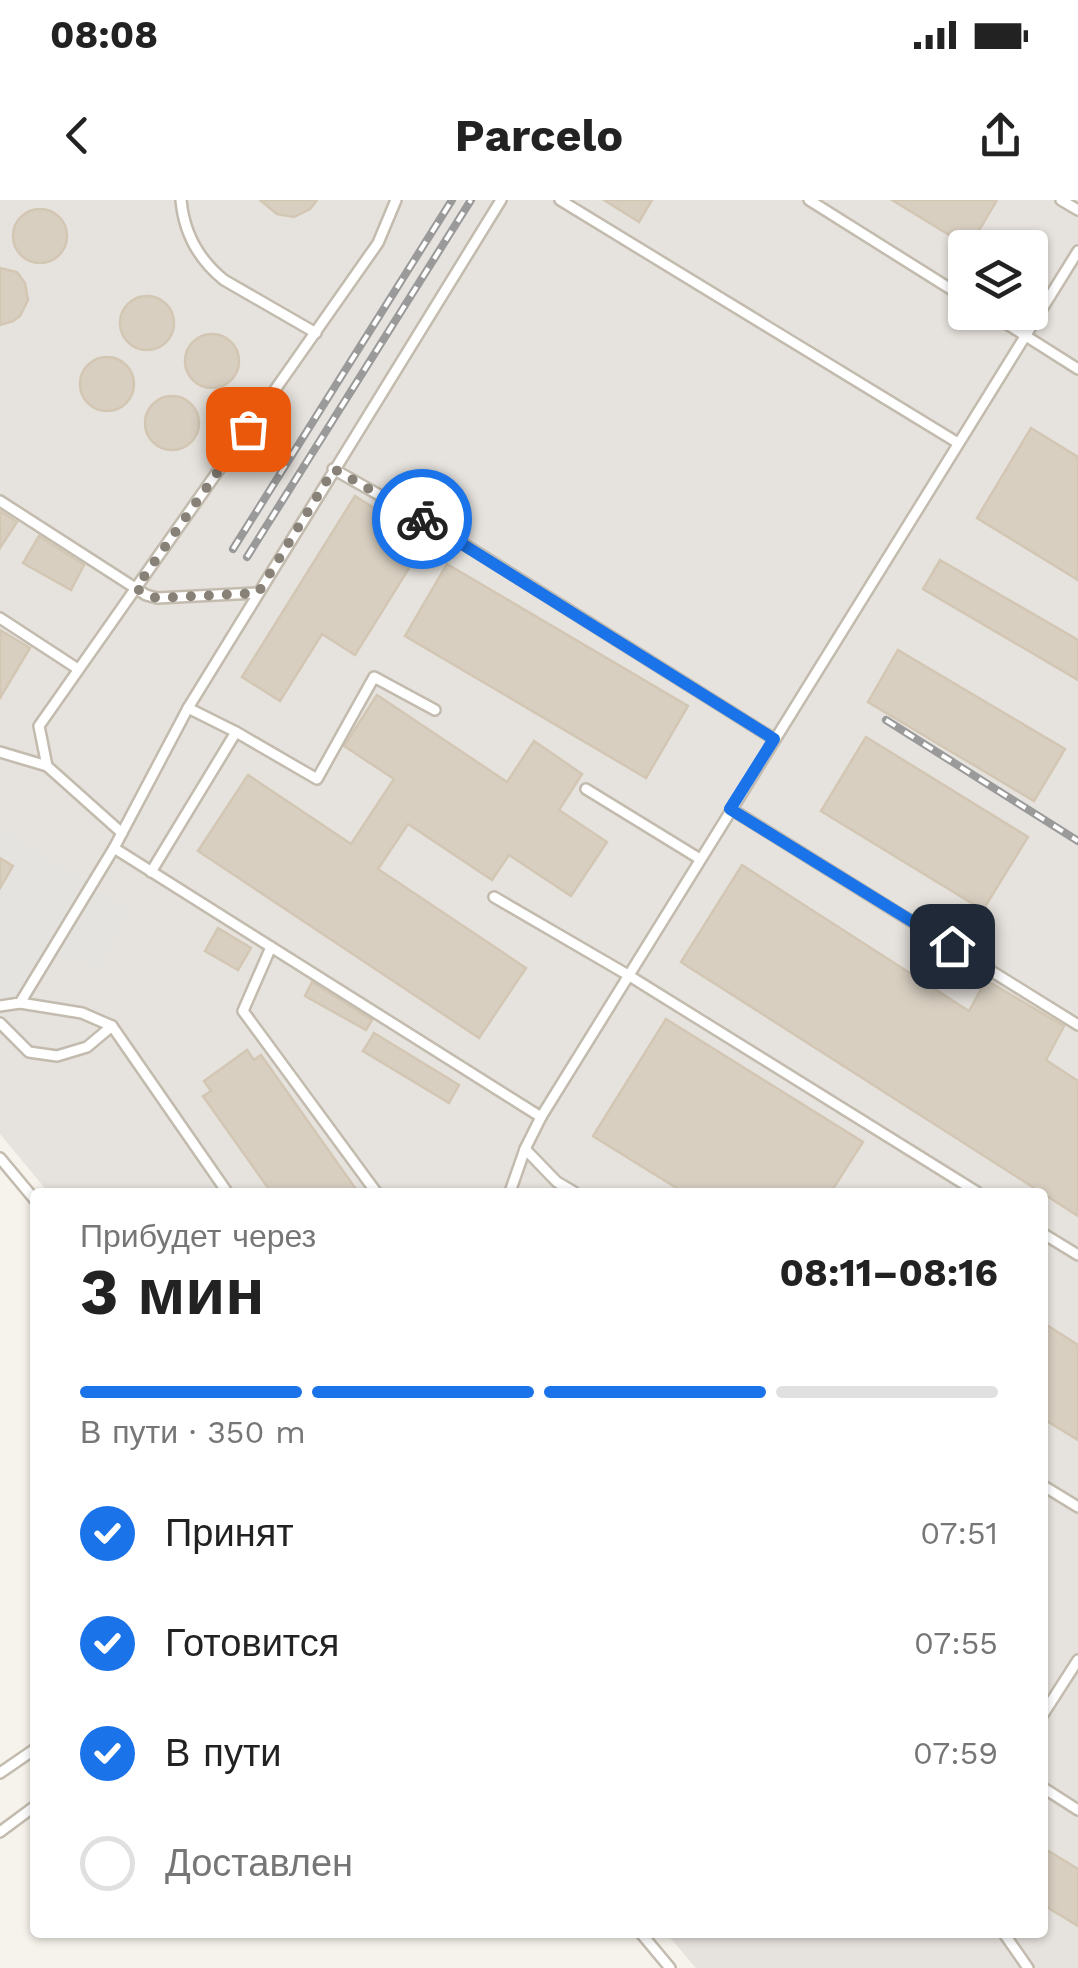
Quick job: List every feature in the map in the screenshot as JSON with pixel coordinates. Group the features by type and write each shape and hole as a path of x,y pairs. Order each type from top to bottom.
{"lane":[{"path":"181,200 194,245 210,269 316,333"},
{"path":"47,766 39,726 378,243 396,200"},
{"path":"20,1003 114,848 188,708 500,200"},
{"path":"560,200 958,443"},
{"path":"809,200 948,287"},
{"path":"1062,200 1078,210"},
{"path":"511,1188 541,1116 1078,250"},
{"path":"1016,330 1078,369"},
{"path":"334,469 457,540 774,739"},
{"path":"0,501 146,595 157,598 258,593"},
{"path":"0,618 78,669"},
{"path":"188,708 317,779 374,678 435,710"},
{"path":"152,872 236,732"},
{"path":"0,752 47,766 122,833"},
{"path":"586,789 700,859"},
{"path":"730,809 1078,1025"},
{"path":"114,848 541,1116"},
{"path":"494,897 628,975 971,1188"},
{"path":"271,947 242,1012 373,1188"},
{"path":"0,1006 20,1003 82,1014 112,1026 224,1188"},
{"path":"0,1023 29,1052 57,1056 87,1047 112,1026"},
{"path":"525,1149 567,1188"},
{"path":"0,1158 30,1194"},
{"path":"1048,1237 1078,1255"},
{"path":"1048,1490 1078,1507"},
{"path":"1048,1707 1078,1660"},
{"path":"0,1773 30,1752"},
{"path":"1048,1791 1078,1810"},
{"path":"0,1832 30,1810"},
{"path":"645,1938 670,1968"},
{"path":"1007,1938 1028,1968"}],"shaded area":[{"path":"0,200 1078,200 1078,1968 696,1968 670,1938 1048,1938 1048,1188 45,1188 0,1134"},
{"path":"0,827 129,909 100,967 49,954 20,1003 0,1006"}],"building":[{"path":"260,200 317,200 310,209 294,217 277,214"},
{"path":"604,200 652,200 639,222"},
{"path":"892,200 997,200 979,230 948,230 948,234"},
{"path":"40,209 59,217 67,236 59,255 40,263 21,255 13,236 21,217"},
{"path":"0,268 17,272 25,283 28,300 20,316 0,325"},
{"path":"147,296 166,304 174,323 166,342 147,350 128,342 120,323 128,304"},
{"path":"212,334 231,342 239,361 231,380 212,388 193,380 185,361 193,342"},
{"path":"107,357 126,365 134,384 126,403 107,411 88,403 80,384 88,365"},
{"path":"172,396 191,404 199,423 191,442 172,450 153,442 145,423 153,404"},
{"path":"1031,428 1078,457 1078,580 977,518"},
{"path":"355,496 426,541 355,655 322,634 280,701 242,677"},
{"path":"0,511 17,522 0,548"},
{"path":"39,536 84,565 71,590 23,563"},
{"path":"940,560 1078,640 1078,680 923,589"},
{"path":"447,564 688,706 646,778 405,636"},
{"path":"0,630 30,648 0,698"},
{"path":"898,650 1065,749 1034,801 868,702"},
{"path":"377,695 507,782 534,741 582,774 559,810 607,842 571,896 509,855 492,880 408,824 378,869 526,968 479,1038 198,851 248,775 351,844 394,779 344,746"},
{"path":"866,737 1028,837 983,910 821,811"},
{"path":"0,858 13,866 0,888"},
{"path":"742,865 969,1011 986,980 1064,1026 1046,1060 1078,1081 1078,1216 1048,1197 1048,1188 1034,1188 681,962"},
{"path":"218,928 251,948 238,970 205,951"},
{"path":"312,982 372,1020 366,1030 305,996"},
{"path":"666,1019 863,1142 834,1188 677,1188 593,1136"},
{"path":"374,1033 459,1085 449,1103 363,1051"},
{"path":"247,1050 254,1060 261,1055 355,1188 268,1188 203,1096 211,1091 204,1081"},
{"path":"1048,1326 1078,1345 1078,1440 1048,1422"},
{"path":"1048,1851 1078,1869 1078,1926 1048,1908"}],"railway":[{"path":"233,549 452,200"},
{"path":"247,557 471,200"},
{"path":"886,720 1078,841"}],"way so far":[{"path":"248,429 136,588 146,595 157,598 258,593 334,469 422,519"}],"route":[{"path":"422,519 774,739 730,809 952,946"}]}
